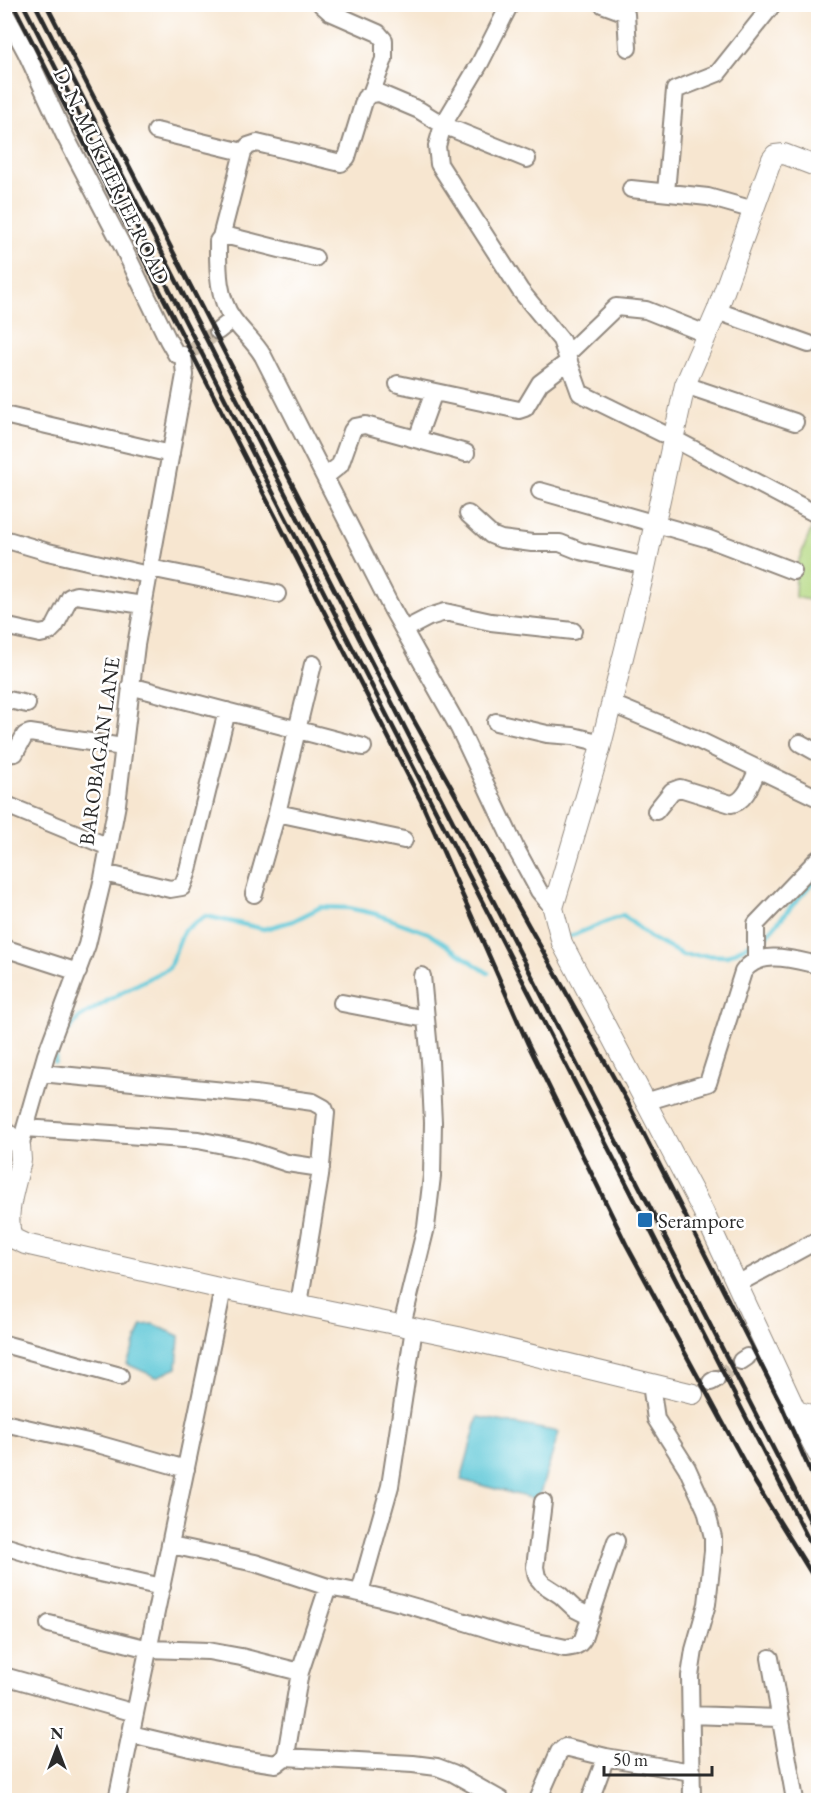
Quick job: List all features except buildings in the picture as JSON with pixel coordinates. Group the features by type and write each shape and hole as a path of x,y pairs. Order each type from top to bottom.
{"street":[{"path":"321,4 330,12 378,33 384,40 384,59 371,94"},
{"path":"510,4 480,63 443,125 437,146 439,164 520,290 561,340 577,388 582,394 675,439 819,515"},
{"path":"602,4 626,14 628,48"},
{"path":"666,192 675,90 718,73 773,4"},
{"name":"D. N. MUKHERJEE ROAD","path":"4,11 168,340 176,354 185,354"},
{"path":"527,159 443,125 419,110 379,93 371,94 365,98 347,157 341,163 257,143 248,146 243,152 221,237 218,241 219,282 233,320 255,344 404,630 459,728 515,847 539,891 553,908 562,942 703,1211 764,1345 819,1454"},
{"path":"156,131 243,152"},
{"path":"553,908 612,704 656,525 685,385 717,311 775,155 784,154 819,167"},
{"path":"631,189 708,197 754,210"},
{"path":"221,237 232,237 315,258"},
{"path":"398,384 522,410 540,383 568,358 612,309 621,306 646,310 706,334"},
{"path":"717,311 809,344"},
{"path":"218,331 233,320"},
{"name":"BAROBAGAN LANE","path":"23,1137 41,1073 87,945 104,873 117,804 130,686 143,605 186,375 185,354"},
{"path":"685,385 795,422"},
{"path":"417,439 434,392"},
{"path":"4,415 171,454"},
{"path":"325,477 340,465 352,431 359,426 369,425 466,453"},
{"path":"540,491 709,538 793,572"},
{"path":"468,514 491,535 501,540 560,543 580,551 646,566"},
{"path":"4,539 48,552 277,594"},
{"path":"4,626 40,634 49,632 55,626 70,597 76,595 143,605"},
{"path":"404,630 444,612 491,622 573,631"},
{"path":"254,894 277,813 313,664"},
{"path":"130,686 363,747"},
{"path":"4,699 27,704"},
{"path":"612,704 694,738 819,798"},
{"path":"104,873 170,889 182,887 188,874 227,711"},
{"path":"496,722 547,734 573,736 602,743"},
{"path":"4,754 15,753 25,735 30,733 123,747"},
{"path":"800,742 819,753"},
{"path":"656,811 672,791 680,788 731,804 736,803 744,796 758,769"},
{"path":"4,804 109,847"},
{"path":"277,813 404,840"},
{"path":"756,961 756,924 819,860"},
{"path":"4,948 78,972"},
{"path":"645,1102 708,1083 743,972 748,966 765,958 819,965"},
{"path":"360,1592 390,1486 408,1327 430,1205 433,1122 422,976"},
{"path":"342,1003 426,1019"},
{"path":"41,1073 255,1094 320,1104 326,1113 321,1168 308,1260 299,1304"},
{"path":"4,1131 23,1137 198,1140 321,1168"},
{"path":"23,1137 21,1160 9,1216 8,1237 25,1244 223,1289 408,1327 694,1394"},
{"path":"737,1284 819,1240"},
{"path":"120,1800 135,1713 223,1289"},
{"path":"4,1344 120,1376"},
{"path":"651,1384 656,1419 687,1468 706,1510 713,1537 707,1604 691,1670 692,1800"},
{"path":"796,1411 819,1417"},
{"path":"4,1423 101,1445 186,1469"},
{"path":"543,1502 535,1567 537,1577 567,1603 591,1617"},
{"path":"171,1545 255,1563 328,1587 360,1592 513,1636 566,1648 579,1645 584,1639 616,1540"},
{"path":"4,1546 73,1567 162,1587"},
{"path":"131,1734 210,1754 272,1764 280,1762 285,1757 291,1733 300,1672 328,1587"},
{"path":"49,1624 149,1649 208,1651 300,1672"},
{"path":"770,1658 795,1800"},
{"path":"4,1676 135,1713"},
{"path":"690,1715 780,1719"},
{"path":"538,1800 561,1749 570,1747 606,1757 691,1773"},
{"path":"285,1757 437,1767 453,1773 501,1800"},
{"path":"590,1800 606,1757"}],"green space":[{"path":"817,515 818,602 795,597 796,567"}],"water":[{"path":"153,1324 179,1336 177,1368 156,1377 127,1364 142,1325"},
{"path":"478,1417 559,1432 538,1500 461,1480"}],"waterway":[{"path":"760,939 766,936 818,876"},
{"path":"58,1042 79,1018 169,968 184,930 206,916 264,929 293,921 321,907 349,908 376,914 428,933 488,973"},
{"path":"571,936 623,915 651,938 683,955 727,956 752,943"},
{"path":"55,1062 56,1049"}],"tunnel":[{"path":"187,354 218,331"},
{"path":"716,1379 741,1361"}],"railway":[{"path":"13,4 421,801 528,1044 626,1244 755,1482 818,1584"},
{"path":"23,4 818,1558"},
{"path":"35,4 818,1536"},
{"path":"46,4 408,710 628,1103 780,1402 818,1489"}],"place":[{"name":"Serampore","path":"645,1220"}]}
